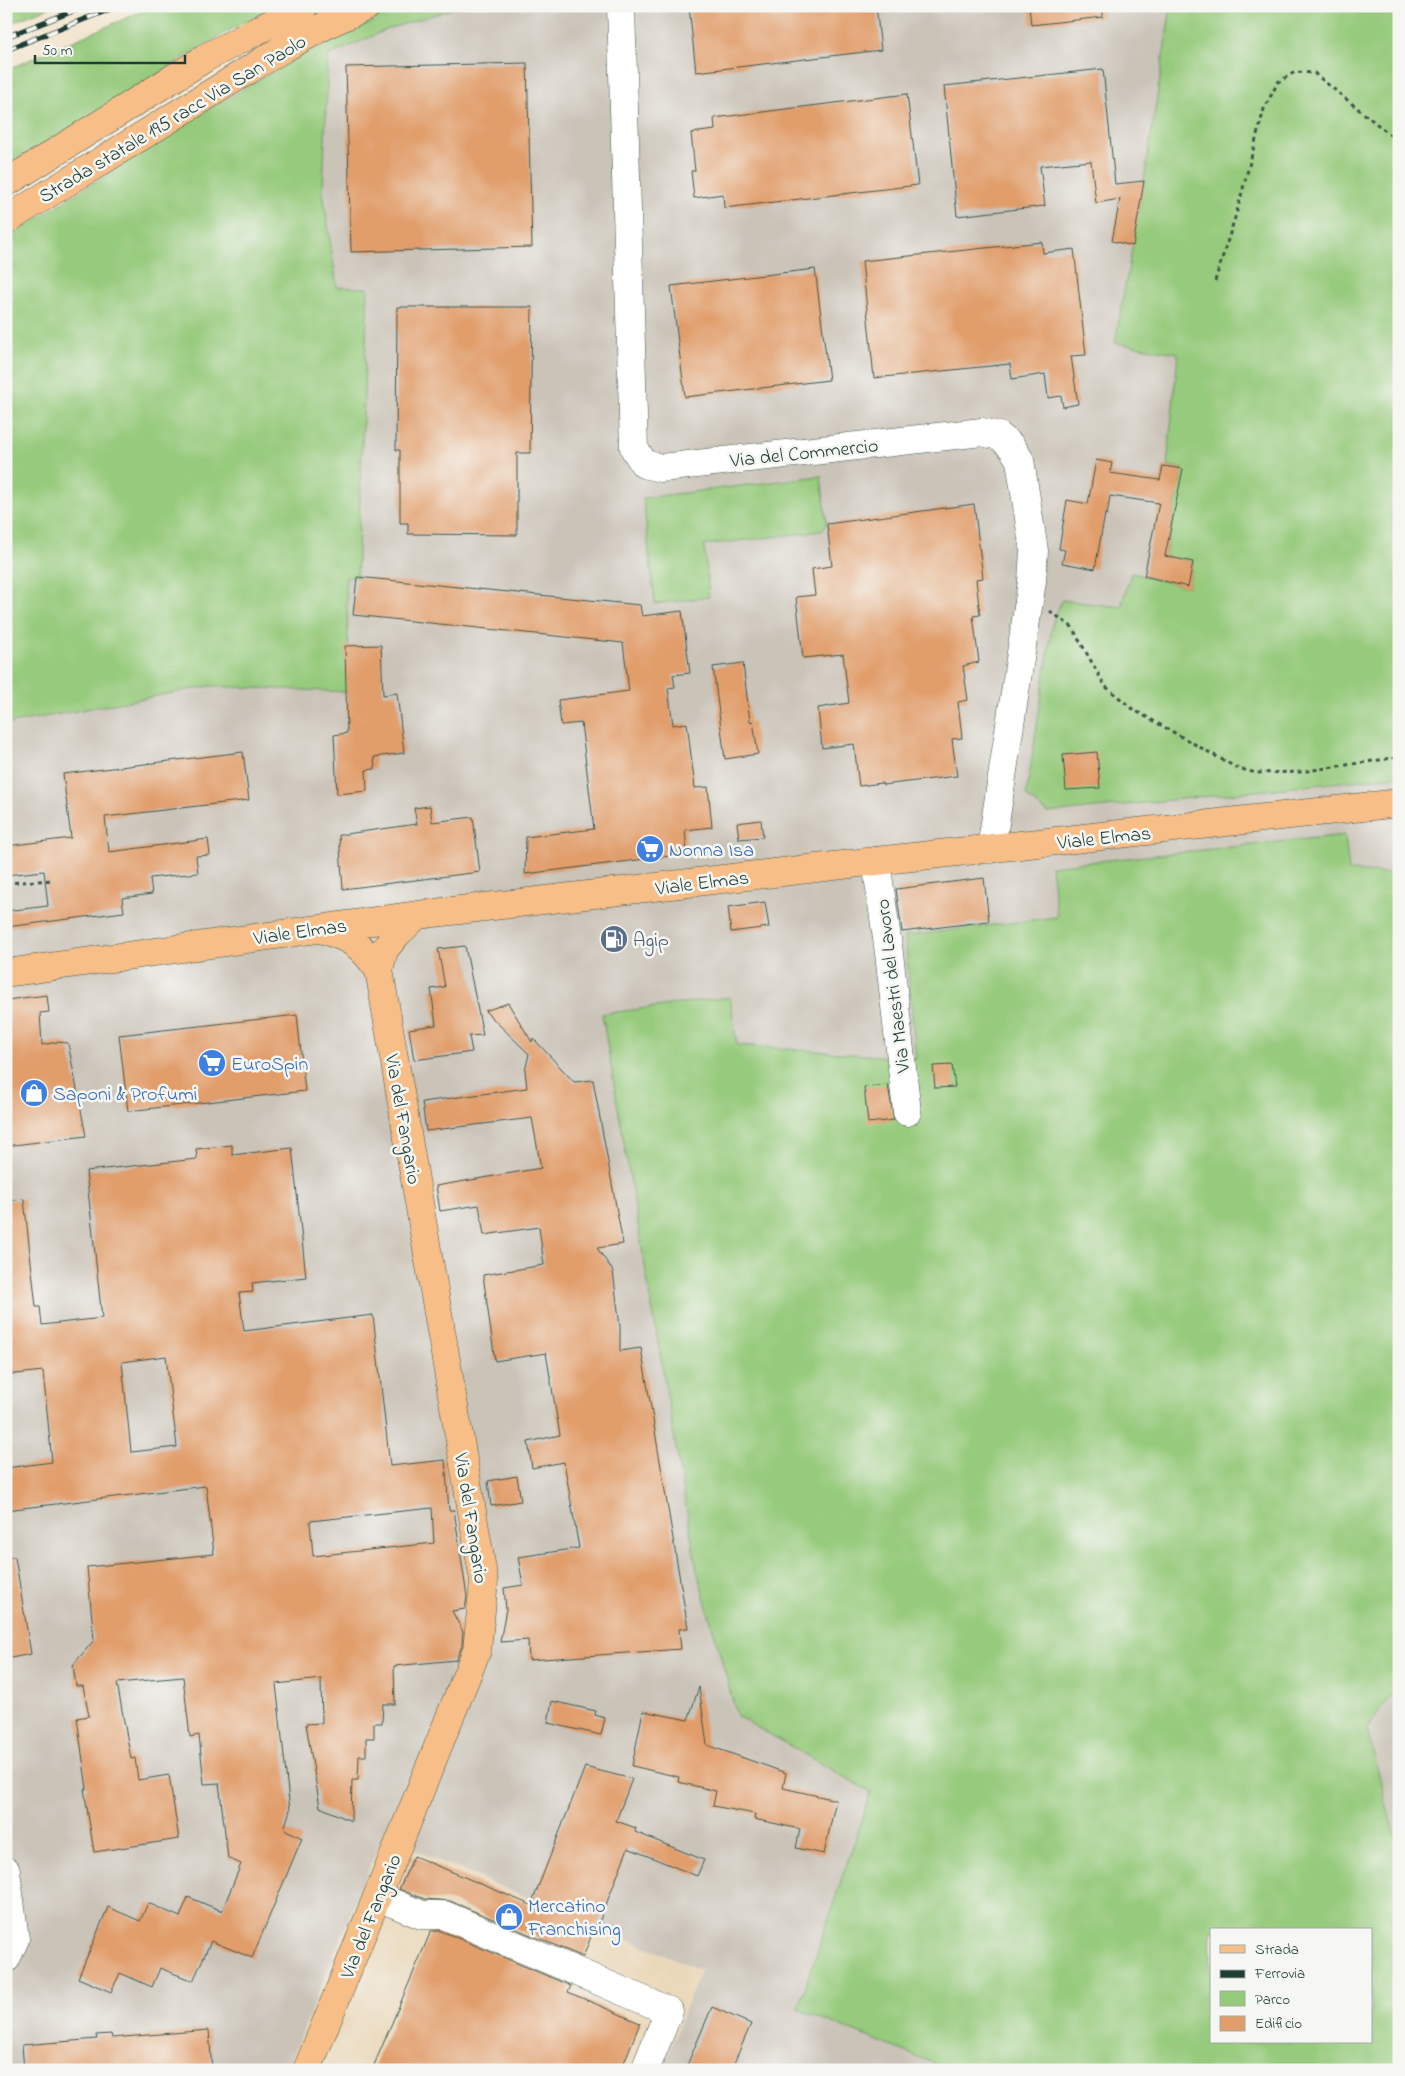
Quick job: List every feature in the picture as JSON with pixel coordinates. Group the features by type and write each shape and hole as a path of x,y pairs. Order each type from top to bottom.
{"main road":[{"name":"Strada statale 195 racc Via San Paolo","path":"6,183 207,57 304,6"},
{"name":"Strada statale 195 racc Via San Paolo","path":"6,220 259,63 330,23 367,6"},
{"name":"Viale Elmas","path":"6,973 417,915 876,861 991,850 1399,804"},
{"name":"Via del Fangario","path":"307,2070 477,1650 484,1581 379,970 384,950 397,934 417,915"},
{"name":"Via del Fangario","path":"318,928 344,937 365,951 379,970"}],"street":[{"name":"Via del Commercio","path":"621,6 634,448 644,464 661,468 982,432 999,436 1011,446 1020,460 1034,551 991,850"},
{"name":"Via Maestri del Lavoro","path":"876,861 889,953 907,1112"},
{"path":"6,1871 15,1939 6,1959"},
{"path":"378,1897 422,1916 444,1915 669,2011 645,2070"}],"path":[{"path":"1215,280 1237,212 1264,109 1278,82 1295,72 1314,73 1399,142"},
{"path":"1029,596 1072,627 1105,686 1134,710 1237,768 1256,773 1300,772 1399,757"},
{"path":"6,883 53,880"}],"shaded area":[{"path":"462,6 1171,6 1144,181 1115,342 1178,353 1167,466 1183,469 1181,483 1193,562 1188,587 1131,574 1122,607 1048,813 1399,776 1399,874 1349,871 1345,836 1051,866 1057,917 905,936 916,1059 737,1045 730,997 602,1014 697,1571 737,1716 872,1792 798,2009 950,2070 661,2070 701,1970 382,1837 287,2070 6,2070 6,724 210,686 350,692 346,578 356,577 368,289 337,287 323,192 328,56 388,29"},
{"path":"1399,1685 1399,1834 1394,1833 1367,1729"},
{"path":"382,1837 701,1970 661,2070 287,2070"}],"green space":[{"path":"6,6 53,6 6,25"},
{"path":"154,6 273,6 203,46 6,170 6,70"},
{"path":"373,6 462,6 388,29 328,56 323,192 337,287 368,288 357,577 346,578 350,692 210,686 6,724 6,239 164,136 260,79 307,52 376,20"},
{"path":"1171,6 1399,6 1399,776 1048,813 1026,796 1053,621 1062,600 1121,607 1131,573 1188,587 1193,562 1165,556 1183,469 1167,466 1178,353 1115,343 1144,181"},
{"path":"821,476 827,524 822,531 704,545 709,597 655,604 643,498"},
{"path":"1345,835 1349,871 1399,874 1399,1685 1367,1729 1394,1833 1399,1834 1399,2070 950,2070 798,2009 871,1792 737,1716 697,1571 602,1014 730,997 737,1045 916,1059 905,936 1057,917 1051,866"}],"building":[{"path":"689,6 876,6 881,50 696,72"},
{"path":"1029,6 1103,6 1103,17 1031,25"},
{"path":"527,63 532,247 351,252 346,67"},
{"path":"1103,69 1115,184 1144,181 1133,246 1112,241 1120,199 1096,203 1091,161 1040,166 1045,206 957,216 944,86"},
{"path":"907,94 918,185 724,208 723,194 694,198 691,171 695,171 691,133 715,130 714,118"},
{"path":"1042,242 1043,253 1074,249 1086,355 1071,356 1078,404 1063,407 1061,396 1048,398 1045,374 1012,379 1010,364 874,378 862,261"},
{"path":"815,269 829,380 685,397 671,286"},
{"path":"397,307 532,307 530,453 517,453 517,535 408,534 408,523 400,523 400,450 396,450"},
{"path":"1096,460 1112,463 1110,473 1160,480 1163,466 1183,469 1165,556 1193,562 1188,587 1144,576 1159,503 1110,496 1095,569 1062,563 1065,550 1059,549 1067,500 1088,504"},
{"path":"974,504 983,578 976,579 980,615 973,616 979,662 963,666 968,700 958,702 962,738 952,739 957,776 859,786 854,744 822,748 818,708 849,703 843,654 803,658 796,597 815,595 812,569 832,566 827,524"},
{"path":"357,577 640,605 642,616 682,611 690,673 673,675 675,687 668,688 673,725 687,723 695,788 708,787 712,827 685,830 687,852 670,854 670,856 525,874 526,837 594,829 581,723 561,725 558,700 629,691 623,643 353,615"},
{"path":"381,645 383,695 397,693 404,753 374,757 375,769 366,770 367,791 337,794 334,735 347,733 345,646"},
{"path":"743,663 750,722 753,721 758,754 725,759 713,667"},
{"path":"243,752 249,800 105,817 109,852 208,839 210,855 196,856 198,873 150,878 152,894 122,898 124,912 6,927 6,911 48,906 44,871 6,875 6,846 71,838 63,774"},
{"path":"1097,752 1100,788 1066,790 1063,755"},
{"path":"430,806 432,822 473,817 480,872 343,889 339,835 417,824 414,808"},
{"path":"761,820 763,837 739,839 737,823"},
{"path":"984,878 989,921 902,932 896,889"},
{"path":"765,902 769,927 731,932 728,907"},
{"path":"465,946 483,1035 469,1036 472,1052 414,1060 409,1029 436,1025 431,989 445,987 438,949"},
{"name":"Saponi & Profumi","path":"47,995 49,1012 40,1013 42,1045 57,1042 68,1043 86,1136 6,1146 6,1000"},
{"path":"508,1003 532,1042 533,1038 574,1082 593,1080 623,1244 597,1248 613,1271 620,1327 620,1351 641,1348 688,1628 679,1629 681,1649 529,1660 528,1640 500,1642 506,1609 504,1588 523,1585 518,1557 579,1548 564,1462 532,1468 528,1442 560,1435 546,1353 495,1361 483,1275 544,1265 539,1227 484,1235 479,1205 440,1211 436,1186 541,1168 532,1118 426,1131 422,1102 527,1088 525,1071 529,1054 485,1011"},
{"name":"EuroSpin","path":"297,1015 305,1091 128,1111 119,1035"},
{"path":"952,1065 955,1087 935,1088 933,1066"},
{"path":"888,1085 894,1120 868,1123 864,1087"},
{"path":"232,1145 232,1155 292,1148 306,1277 252,1283 253,1292 239,1293 244,1331 373,1315 390,1466 445,1460 449,1510 454,1510 467,1597 465,1609 452,1611 463,1632 462,1646 456,1660 394,1666 395,1704 383,1704 382,1723 374,1723 374,1738 366,1738 366,1756 359,1756 358,1780 352,1780 351,1821 320,1807 306,1724 322,1723 321,1679 276,1684 290,1810 284,1829 302,1838 252,1958 211,1941 193,1981 160,1968 152,1987 120,1973 111,1992 78,1978 108,1907 140,1921 148,1903 180,1917 188,1897 222,1911 241,1864 228,1858 219,1783 204,1784 199,1735 190,1737 183,1677 117,1683 131,1759 135,1758 138,1780 169,1775 179,1839 94,1852 84,1789 87,1789 77,1718 89,1716 83,1686 76,1686 73,1665 94,1640 87,1567 214,1554 206,1486 6,1510 6,1468 52,1462 43,1371 6,1375 6,1201 24,1199 36,1307 40,1307 42,1325 102,1318 86,1171 197,1159 196,1149","holes":["166,1356 177,1447 131,1452 122,1362","432,1508 434,1543 313,1556 310,1521"]},
{"path":"517,1476 521,1501 491,1506 488,1481"},
{"path":"6,1557 15,1557 31,1654 6,1659"},
{"path":"699,1687 707,1745 786,1773 783,1788 836,1800 824,1854 796,1848 800,1829 754,1819 755,1814 713,1806 716,1791 678,1782 679,1777 632,1766 643,1711 688,1720"},
{"path":"552,1701 596,1711 595,1715 605,1718 601,1735 548,1723"},
{"path":"585,1767 632,1779 616,1821 636,1828 635,1832 704,1860 697,1876 628,1848 598,1925 596,1924 583,1957 450,1901 425,1899 399,1889 414,1856 531,1905"},
{"path":"431,1931 441,1931 571,1986 568,1992 640,2023 621,2070 372,2070"},
{"path":"712,2007 751,2024 731,2070 685,2070"},
{"path":"209,2030 212,2070 24,2070 22,2045 97,2039 96,2035 111,2034 112,2038"}],"railway":[{"path":"6,37 86,6"},
{"path":"6,50 118,6"}],"place":[{"name":"Nonna Isa","path":"650,849"},
{"name":"Agip","path":"614,939"},
{"name":"EuroSpin","path":"212,1063"},
{"name":"Saponi & Profumi","path":"34,1093"},
{"name":"Mercatino Franchising","path":"509,1917"}]}
